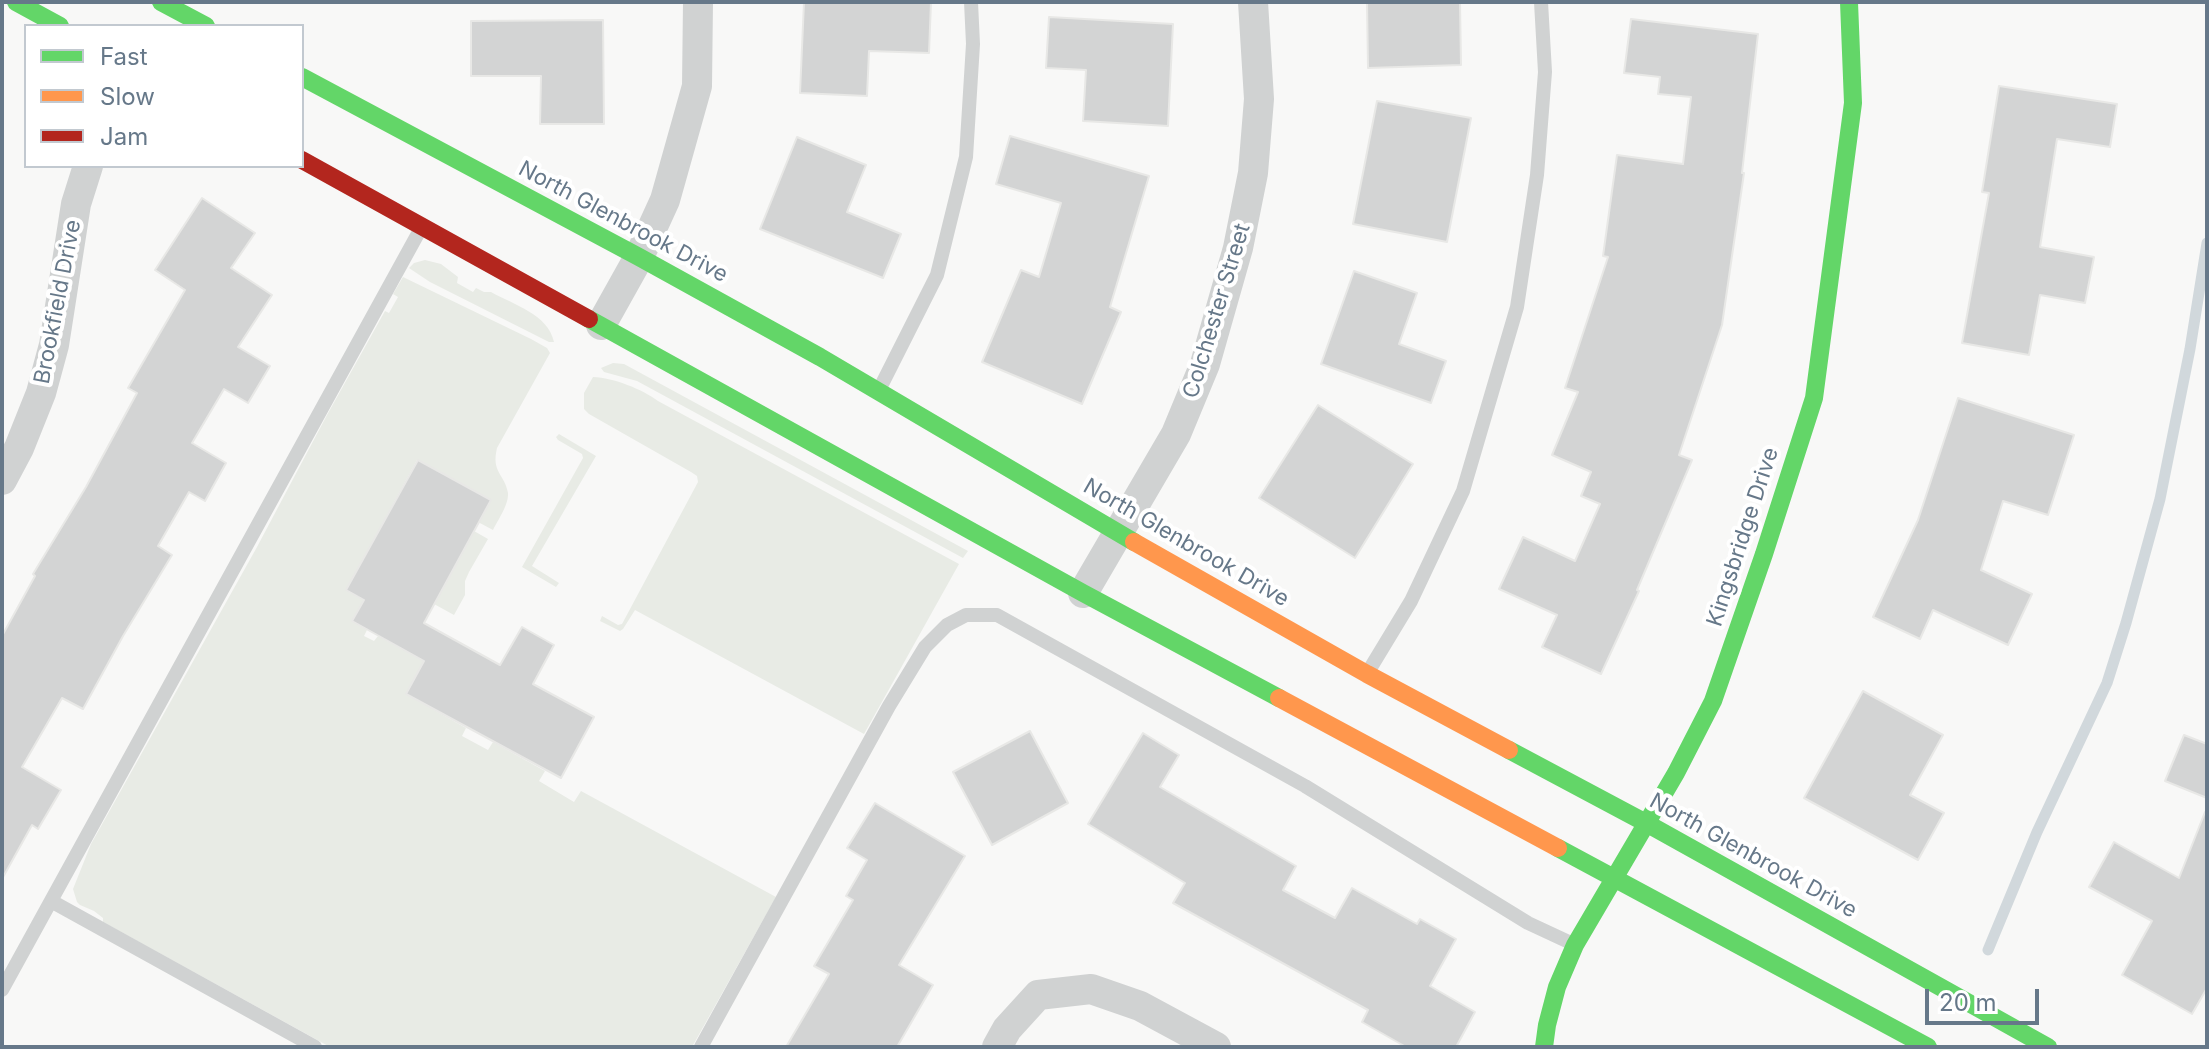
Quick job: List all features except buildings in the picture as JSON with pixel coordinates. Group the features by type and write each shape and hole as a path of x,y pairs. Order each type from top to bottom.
{"main road":[{"path":"16,2 56,24"},
{"path":"159,2 202,24"},
{"name":"Kingsbridge Drive","path":"1544,1047 1557,987 1575,945 1676,773 1713,701 1814,398 1853,103 1849,2"},
{"name":"North Glenbrook Drive","path":"304,78 639,257 879,390 1118,533 1367,674 1646,823 2048,1047"},
{"path":"304,161 1083,593 1928,1047"}],"street":[{"path":"147,24 159,2"},
{"path":"601,325 639,257 665,200 697,86 698,2"},
{"name":"Colchester Street","path":"1083,593 1176,434 1205,364 1238,248 1253,173 1259,99 1253,2"},
{"name":"Brookfield Drive","path":"2,480 19,448 41,393 54,345 76,204 87,168"},
{"path":"997,1047 1007,1029 1038,995 1091,989 1140,1006 1216,1047"}],"lane":[{"path":"879,390 937,275 966,157 973,44 971,2"},
{"path":"1367,674 1411,601 1463,491 1517,307 1538,161 1545,72 1541,2"},
{"path":"2,990 422,226"},
{"path":"701,1047 889,706 925,647 947,625 966,615 997,615 1305,786 1528,923 1575,945"},
{"path":"51,901 315,1047"}],"shaded area":[{"path":"425,260 441,264 458,277 457,283 473,292 476,288 491,292 529,311 545,324 554,342 430,282 409,268"},
{"path":"403,277 531,339 550,353 497,448 497,468 508,497 493,530 478,522 490,500 417,460 346,590 364,600 352,621 367,630 364,636 374,641 378,636 424,661 406,694 466,728 462,736 488,750 493,742 545,771 539,781 574,802 581,791 776,897 692,1047 330,1047 103,922 103,918 94,911 77,902 73,889 91,844 385,311 389,313 398,297 393,294"},
{"path":"613,363 624,364 968,551 963,558 637,381 604,372 601,368"},
{"path":"593,377 619,382 644,392 959,564 864,734 635,610 620,631 600,621 602,616 618,625 622,624 698,482 697,476 691,472 584,409 584,393"},
{"path":"559,434 596,456 532,566 559,583 556,587 522,567 583,458 582,454 558,440 556,437"},
{"path":"474,531 488,539 469,572 465,595 454,615 434,604"}],"waterway":[{"path":"1988,950 2037,832 2107,683 2126,623 2160,499 2190,349 2207,243"}],"traffic: fast":[{"path":"16,2 56,24"},
{"path":"161,2 202,24"},
{"path":"1544,1047 1557,987 1575,945 1676,773 1713,701 1814,398 1853,103 1849,2"},
{"path":"304,78 820,357 1134,542"},
{"path":"589,319 1279,698"},
{"path":"1509,750 2048,1047"},
{"path":"1558,848 1928,1047"}],"traffic: slow":[{"path":"1134,542 1367,674 1509,750"},
{"path":"1279,698 1558,848"}],"traffic: jam":[{"path":"304,161 589,319"}]}
